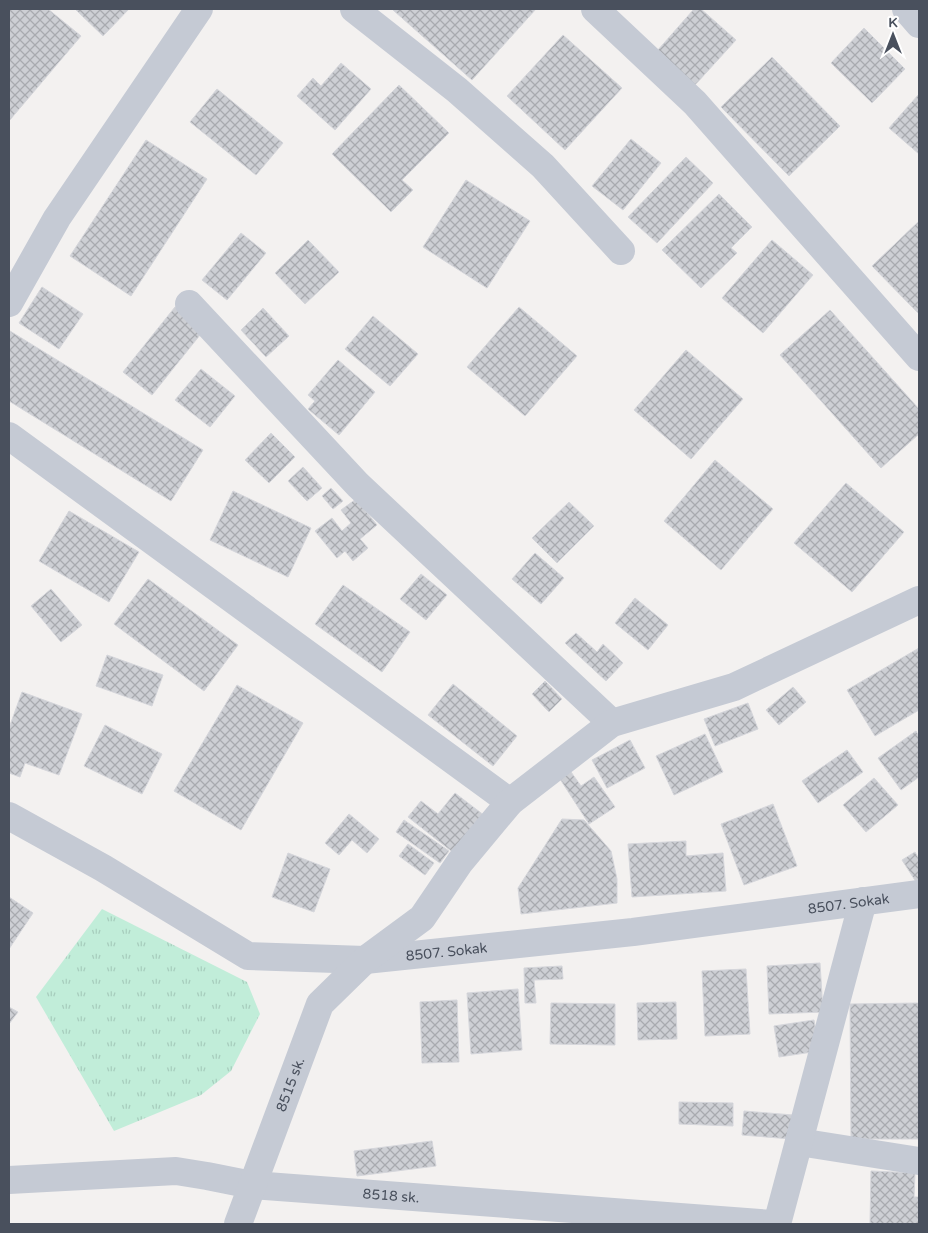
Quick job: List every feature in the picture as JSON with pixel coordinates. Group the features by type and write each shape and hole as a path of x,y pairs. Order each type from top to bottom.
{"street":[{"path":"9,303 57,218 199,9"},
{"path":"354,9 457,90 543,166 621,251"},
{"path":"594,9 695,103 919,357"},
{"path":"906,9 919,24"},
{"path":"189,304 358,485 612,723 734,687 919,600"},
{"path":"9,436 510,802"},
{"name":"8515 sk.","path":"238,1224 320,1004 365,960 422,918 460,862 510,802 612,723"},
{"name":"8507. Sokak","path":"9,816 103,868 248,956 365,960 633,932 919,894"},
{"path":"775,1224 799,1142 863,901"},
{"path":"799,1142 919,1161"},
{"name":"8518 sk.","path":"9,1180 176,1171 252,1185 775,1224"}],"green space":[{"path":"102,909 247,982 260,1014 231,1071 201,1095 114,1131 36,997"}],"building":[{"path":"9,9 48,9 81,36 9,121"},
{"path":"75,9 129,9 103,36"},
{"path":"394,9 536,9 472,80"},
{"path":"694,9 701,9 736,40 695,85 657,51"},
{"path":"864,28 905,69 872,103 831,63"},
{"path":"563,35 622,88 565,150 507,96"},
{"path":"772,57 840,126 789,176 721,107"},
{"path":"341,63 371,89 335,130 297,96 313,78 321,86"},
{"path":"399,85 449,133 402,180 413,190 391,212 332,154"},
{"path":"217,89 283,143 256,175 190,122"},
{"path":"919,94 919,154 889,128"},
{"path":"631,139 661,163 623,210 592,186"},
{"path":"146,140 207,179 131,296 70,256"},
{"path":"686,157 713,183 657,243 628,217"},
{"path":"466,180 530,221 487,288 423,247"},
{"path":"719,194 752,227 731,248 737,253 701,288 662,250"},
{"path":"919,221 919,314 872,266"},
{"path":"241,233 266,253 227,300 202,280"},
{"path":"308,240 339,272 305,304 275,273"},
{"path":"772,240 813,275 763,333 722,298"},
{"path":"42,287 83,314 59,349 19,323"},
{"path":"175,307 204,330 152,395 123,372"},
{"path":"519,307 577,356 525,416 467,367"},
{"path":"263,308 289,336 266,357 241,330"},
{"path":"830,310 919,409 919,434 881,468 780,355"},
{"path":"373,316 418,354 390,386 345,349"},
{"path":"10,331 203,450 171,501 9,401"},
{"path":"686,350 743,399 691,459 634,410"},
{"path":"338,360 375,392 339,435 308,409 315,401 308,395"},
{"path":"201,369 235,396 210,427 175,400"},
{"path":"271,433 295,457 269,483 245,460"},
{"path":"715,460 773,509 721,570 664,521"},
{"path":"303,467 322,488 307,501 288,481"},
{"path":"846,483 904,532 852,592 794,543"},
{"path":"331,488 343,501 333,509 322,496"},
{"path":"233,491 311,528 288,577 210,540"},
{"path":"356,499 377,525 360,539 368,548 353,561 345,551 337,558 315,531 332,518 342,531 351,523 341,510"},
{"path":"569,502 594,526 557,563 532,538"},
{"path":"69,511 139,552 109,602 39,561"},
{"path":"535,553 564,578 541,604 512,579"},
{"path":"421,574 447,595 426,620 400,599"},
{"path":"148,579 238,645 204,691 114,624"},
{"path":"343,585 410,632 382,672 315,624"},
{"path":"51,589 82,625 61,642 31,606"},
{"path":"635,598 668,625 648,650 615,623"},
{"path":"576,633 597,652 603,644 623,663 606,681 565,643"},
{"path":"919,648 919,710 875,736 847,690"},
{"path":"107,655 163,675 152,706 96,686"},
{"path":"545,681 562,699 549,712 532,694"},
{"path":"453,684 517,736 493,766 428,715"},
{"path":"237,685 303,723 241,830 174,791"},
{"path":"793,687 806,702 779,725 766,710"},
{"path":"22,692 82,714 59,775 25,763 20,777 9,773 9,728"},
{"path":"748,703 758,729 715,746 704,719"},
{"path":"105,725 162,754 142,794 84,766"},
{"path":"916,731 919,736 919,777 901,790 878,758"},
{"path":"705,734 723,772 674,795 656,756"},
{"path":"630,740 645,768 607,788 592,760"},
{"path":"847,750 863,772 818,803 802,781"},
{"path":"571,772 581,786 594,777 615,807 589,824 560,779"},
{"path":"874,778 898,805 866,832 843,805"},
{"path":"455,793 485,816 455,854 408,817 421,801 438,814"},
{"path":"773,804 797,866 744,885 721,824"},
{"path":"349,814 379,839 367,853 352,840 339,855 325,843"},
{"path":"562,819 584,820 611,851 617,879 617,903 521,914 518,888"},
{"path":"404,820 449,851 440,863 396,832"},
{"path":"686,841 686,856 723,853 726,891 632,897 628,844"},
{"path":"408,844 434,863 425,875 399,856"},
{"path":"915,852 919,859 918,885 902,860"},
{"path":"288,853 330,869 314,912 272,897"},
{"path":"9,897 33,913 9,949"},
{"path":"820,963 823,1012 769,1014 767,966"},
{"path":"562,966 563,979 534,980 536,1003 525,1003 524,968"},
{"path":"746,969 750,1034 705,1036 702,971"},
{"path":"518,989 522,1050 471,1054 467,993"},
{"path":"457,1000 459,1062 422,1063 420,1002"},
{"path":"676,1002 677,1039 638,1040 637,1003"},
{"path":"551,1003 615,1004 615,1045 550,1044"},
{"path":"919,1003 919,1139 851,1139 850,1004"},
{"path":"9,1007 18,1012 9,1024"},
{"path":"814,1020 819,1051 779,1057 774,1026"},
{"path":"679,1102 733,1103 733,1126 679,1124"},
{"path":"744,1111 793,1115 791,1139 742,1135"},
{"path":"432,1141 436,1166 357,1176 354,1151"},
{"path":"871,1171 915,1173 914,1197 919,1197 919,1224 870,1224"}]}
